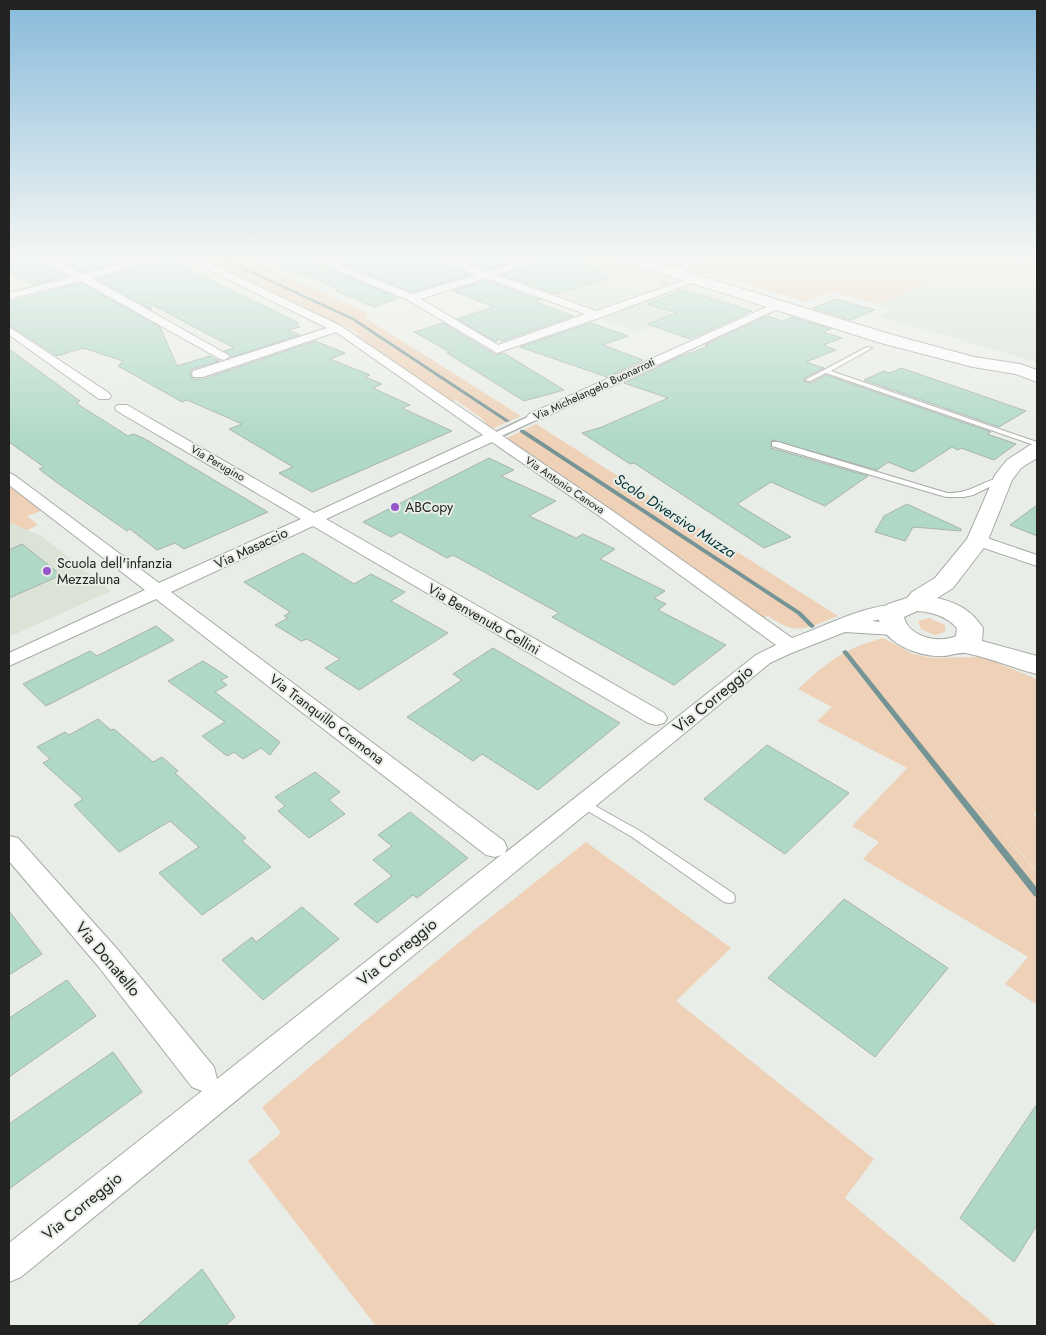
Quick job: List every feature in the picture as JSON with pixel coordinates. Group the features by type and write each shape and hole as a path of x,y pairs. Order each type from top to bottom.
{"main road":[{"path":"821,318 994,375 1029,369 1030,385"},
{"path":"902,614 921,597 944,583 978,540 1002,479 1014,464 1037,449"},
{"path":"944,583 963,628"},
{"path":"902,614 937,605 963,628 1037,663"},
{"path":"902,614 914,642 927,646 940,648 963,628"}],"street":[{"path":"158,318 224,356"},
{"name":"Via Antonio Canova","path":"317,318 337,328 611,517 790,646"},
{"path":"446,318 497,349 588,318"},
{"name":"Via Michelangelo Buonarroti","path":"493,436 749,318"},
{"path":"198,374 337,328"},
{"path":"9,330 104,396"},
{"name":"Via Perugino","path":"122,408 313,519"},
{"name":"Via Masaccio","path":"9,660 493,436"},
{"name":"Via Tranquillo Cremona","path":"9,478 495,848"},
{"name":"Via Benvenuto Cellini","path":"313,519 656,718"},
{"path":"978,540 1037,561"},
{"name":"Via Correggio","path":"9,1265 756,665 777,650 841,627 866,626 902,614"},
{"name":"Via Donatello","path":"9,845 108,958 203,1077"}],"lane":[{"path":"808,380 869,348"},
{"path":"826,371 1037,444"},
{"path":"775,444 946,495 970,495 989,482 1002,479"},
{"path":"583,803 636,834 729,898"}],"shaded area":[{"path":"323,318 366,318 521,416 492,429 486,426 484,420 456,400 450,402 356,336 359,335 343,324 335,324"},
{"path":"599,318 673,318 638,332"},
{"path":"885,318 1037,318 1037,362"},
{"path":"536,424 838,616 810,627 802,628 787,627 768,616 763,618 505,439"},
{"path":"9,486 41,511 27,516 38,525 27,530 9,522"},
{"name":"Scuola dell'infanzia Mezzaluna","path":"9,522 41,536 111,591 9,637"},
{"path":"929,618 945,625 945,632 934,635 921,629 918,621"},
{"path":"883,638 913,654 932,658 977,657 993,661 1037,679 1037,810 1034,814 1037,818 1037,872 919,729 1037,873 1037,1005 1005,984 1028,957 863,859 879,842 852,826 907,768 817,721 832,707 798,689 818,671 846,652"},
{"path":"586,842 731,948 676,1001 874,1159 845,1198 997,1326 376,1326 248,1161 281,1133 262,1107 462,940"}],"building":[{"path":"9,318 144,318 160,327 177,366 210,356 219,361 192,369 190,373 192,379 204,379 315,341 345,353 330,359 370,375 365,377 382,384 373,388 410,405 402,408 452,431 312,492 279,473 293,467 229,429 242,424 187,400 182,402 118,366 123,361 83,348 57,356 9,325"},
{"path":"178,318 289,318 299,323 295,324 300,327 288,330 300,335 232,357 224,351 234,348"},
{"path":"567,318 503,341 497,339 496,342 457,319"},
{"path":"663,318 736,318 690,339 647,324"},
{"path":"762,318 774,318 782,321 796,318 831,329 823,332 842,338 823,345 836,350 806,362 824,368 804,378 805,382 811,383 826,375 991,432 987,434 1016,444 994,460 961,448 958,450 952,447 913,472 888,462 877,470 772,440 771,448 868,476 825,506 771,482 737,504 791,537 764,548 634,463 630,464 582,433 602,427 668,398 624,383 679,357 709,346 705,345"},
{"path":"443,323 496,355 504,353 564,390 524,401 447,353 450,352 414,332"},
{"path":"591,323 628,336 603,345 643,360 607,377 520,347"},
{"path":"9,349 80,401 76,403 128,436 134,434 145,439 268,512 184,549 175,543 157,550 130,529 127,531 59,484 39,469 44,467 9,442"},
{"path":"901,368 1026,411 999,427 864,380 884,371 890,373"},
{"path":"489,458 514,470 501,476 556,501 529,516 576,538 583,534 615,549 600,559 665,591 654,598 666,604 658,610 726,645 674,685 552,617 559,613 453,555 447,558 400,532 391,537 363,522"},
{"path":"907,504 961,529 961,531 913,527 905,541 875,532 884,516"},
{"path":"1037,505 1037,536 1010,525"},
{"path":"22,544 61,575 9,598 9,550"},
{"path":"303,553 354,584 371,574 405,592 391,601 448,633 359,690 325,668 340,659 307,639 301,641 275,625 288,618 284,616 290,612 244,582"},
{"path":"156,626 174,640 46,706 23,684 90,651 97,656"},
{"path":"493,648 620,723 538,790 482,754 473,761 407,717 462,680 453,674"},
{"path":"203,661 228,677 221,680 227,685 215,692 280,742 270,755 261,748 243,759 234,752 227,756 202,736 225,722 168,681"},
{"path":"98,719 111,730 114,729 153,762 162,757 178,771 175,773 246,838 242,841 271,867 202,915 159,873 199,847 170,821 119,852 74,805 83,799 43,763 50,759 37,747 65,732 69,735"},
{"path":"767,745 849,793 785,854 704,799"},
{"path":"315,772 340,792 329,800 345,814 309,838 278,811 285,806 275,797"},
{"path":"410,812 468,858 417,898 413,895 377,923 354,904 392,876 373,860 392,846 378,835"},
{"path":"844,899 948,968 875,1057 768,978"},
{"path":"302,907 339,939 263,1000 222,960 252,937 256,942"},
{"path":"9,911 42,954 9,975"},
{"path":"67,980 96,1016 9,1077 9,1018"},
{"path":"113,1052 142,1092 9,1189 9,1124"},
{"path":"1037,1104 1037,1225 1014,1262 960,1218"},
{"path":"202,1269 235,1317 225,1326 137,1326"}],"waterway":[{"name":"Scolo Diversivo Muzza","path":"351,318 508,421"},
{"name":"Scolo Diversivo Muzza","path":"522,431 799,613 812,626"},
{"name":"Scolo Diversivo Muzza","path":"845,652 1037,894"}],"place":[{"name":"ABCopy","path":"395,507"},
{"name":"Scuola dell'infanzia Mezzaluna","path":"47,571"}]}
